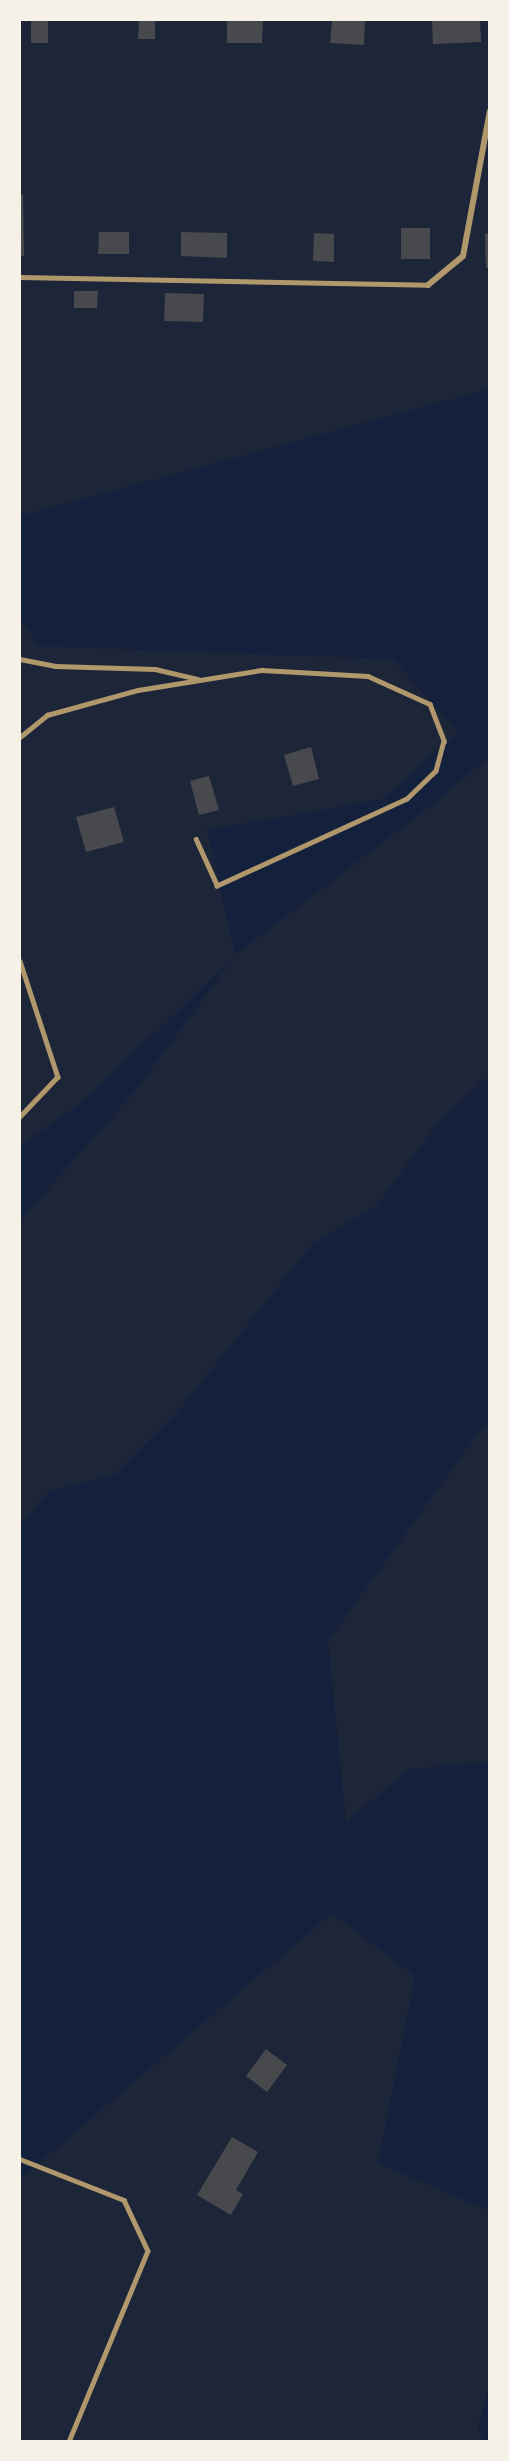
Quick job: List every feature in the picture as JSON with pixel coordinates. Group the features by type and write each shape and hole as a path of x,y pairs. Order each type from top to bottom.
{"street":[{"path":"428,285 463,256 489,111"}],"lane":[{"path":"20,277 428,285"},
{"path":"20,659 56,666 155,669 200,680"},
{"path":"20,737 47,715 138,690 262,670 368,676 430,704 444,741 436,771 407,799 217,886 196,840"},
{"path":"20,961 58,1077 20,1117"},
{"path":"20,2159 124,2200 148,2251 69,2442"}],"shaded area":[{"path":"20,20 489,20 489,389 20,516"},
{"path":"20,617 39,646 393,659 458,732 383,799 207,830 235,955 433,804 490,756 489,1075 435,1127 376,1206 313,1243 175,1415 114,1475 49,1491 20,1526 20,1220 135,1091 232,960 77,1106 20,1146"},
{"path":"489,1418 489,1762 409,1769 346,1822 328,1641"},
{"path":"332,1913 415,1976 378,2163 489,2211 489,2387 478,2426 483,2441 20,2441 20,2179"}],"building":[{"path":"31,20 48,20 48,43 31,43"},
{"path":"139,20 155,20 155,39 138,39"},
{"path":"227,20 263,20 262,43 227,43"},
{"path":"332,20 365,21 364,45 330,43"},
{"path":"432,20 480,20 481,42 433,44"},
{"path":"20,194 23,194 24,256 20,256"},
{"path":"401,228 430,228 430,259 401,259"},
{"path":"99,232 129,232 129,254 98,254"},
{"path":"181,232 227,233 227,258 181,256"},
{"path":"314,233 334,234 334,262 313,261"},
{"path":"490,233 490,268 486,268 485,234"},
{"path":"74,291 98,291 97,308 74,308"},
{"path":"165,293 204,294 203,322 164,321"},
{"path":"311,747 319,779 293,786 284,755"},
{"path":"209,776 219,810 199,815 190,781"},
{"path":"114,807 124,842 86,852 76,817"},
{"path":"266,2049 287,2065 267,2092 246,2076"},
{"path":"232,2137 258,2152 236,2190 243,2194 231,2215 197,2195"}]}
